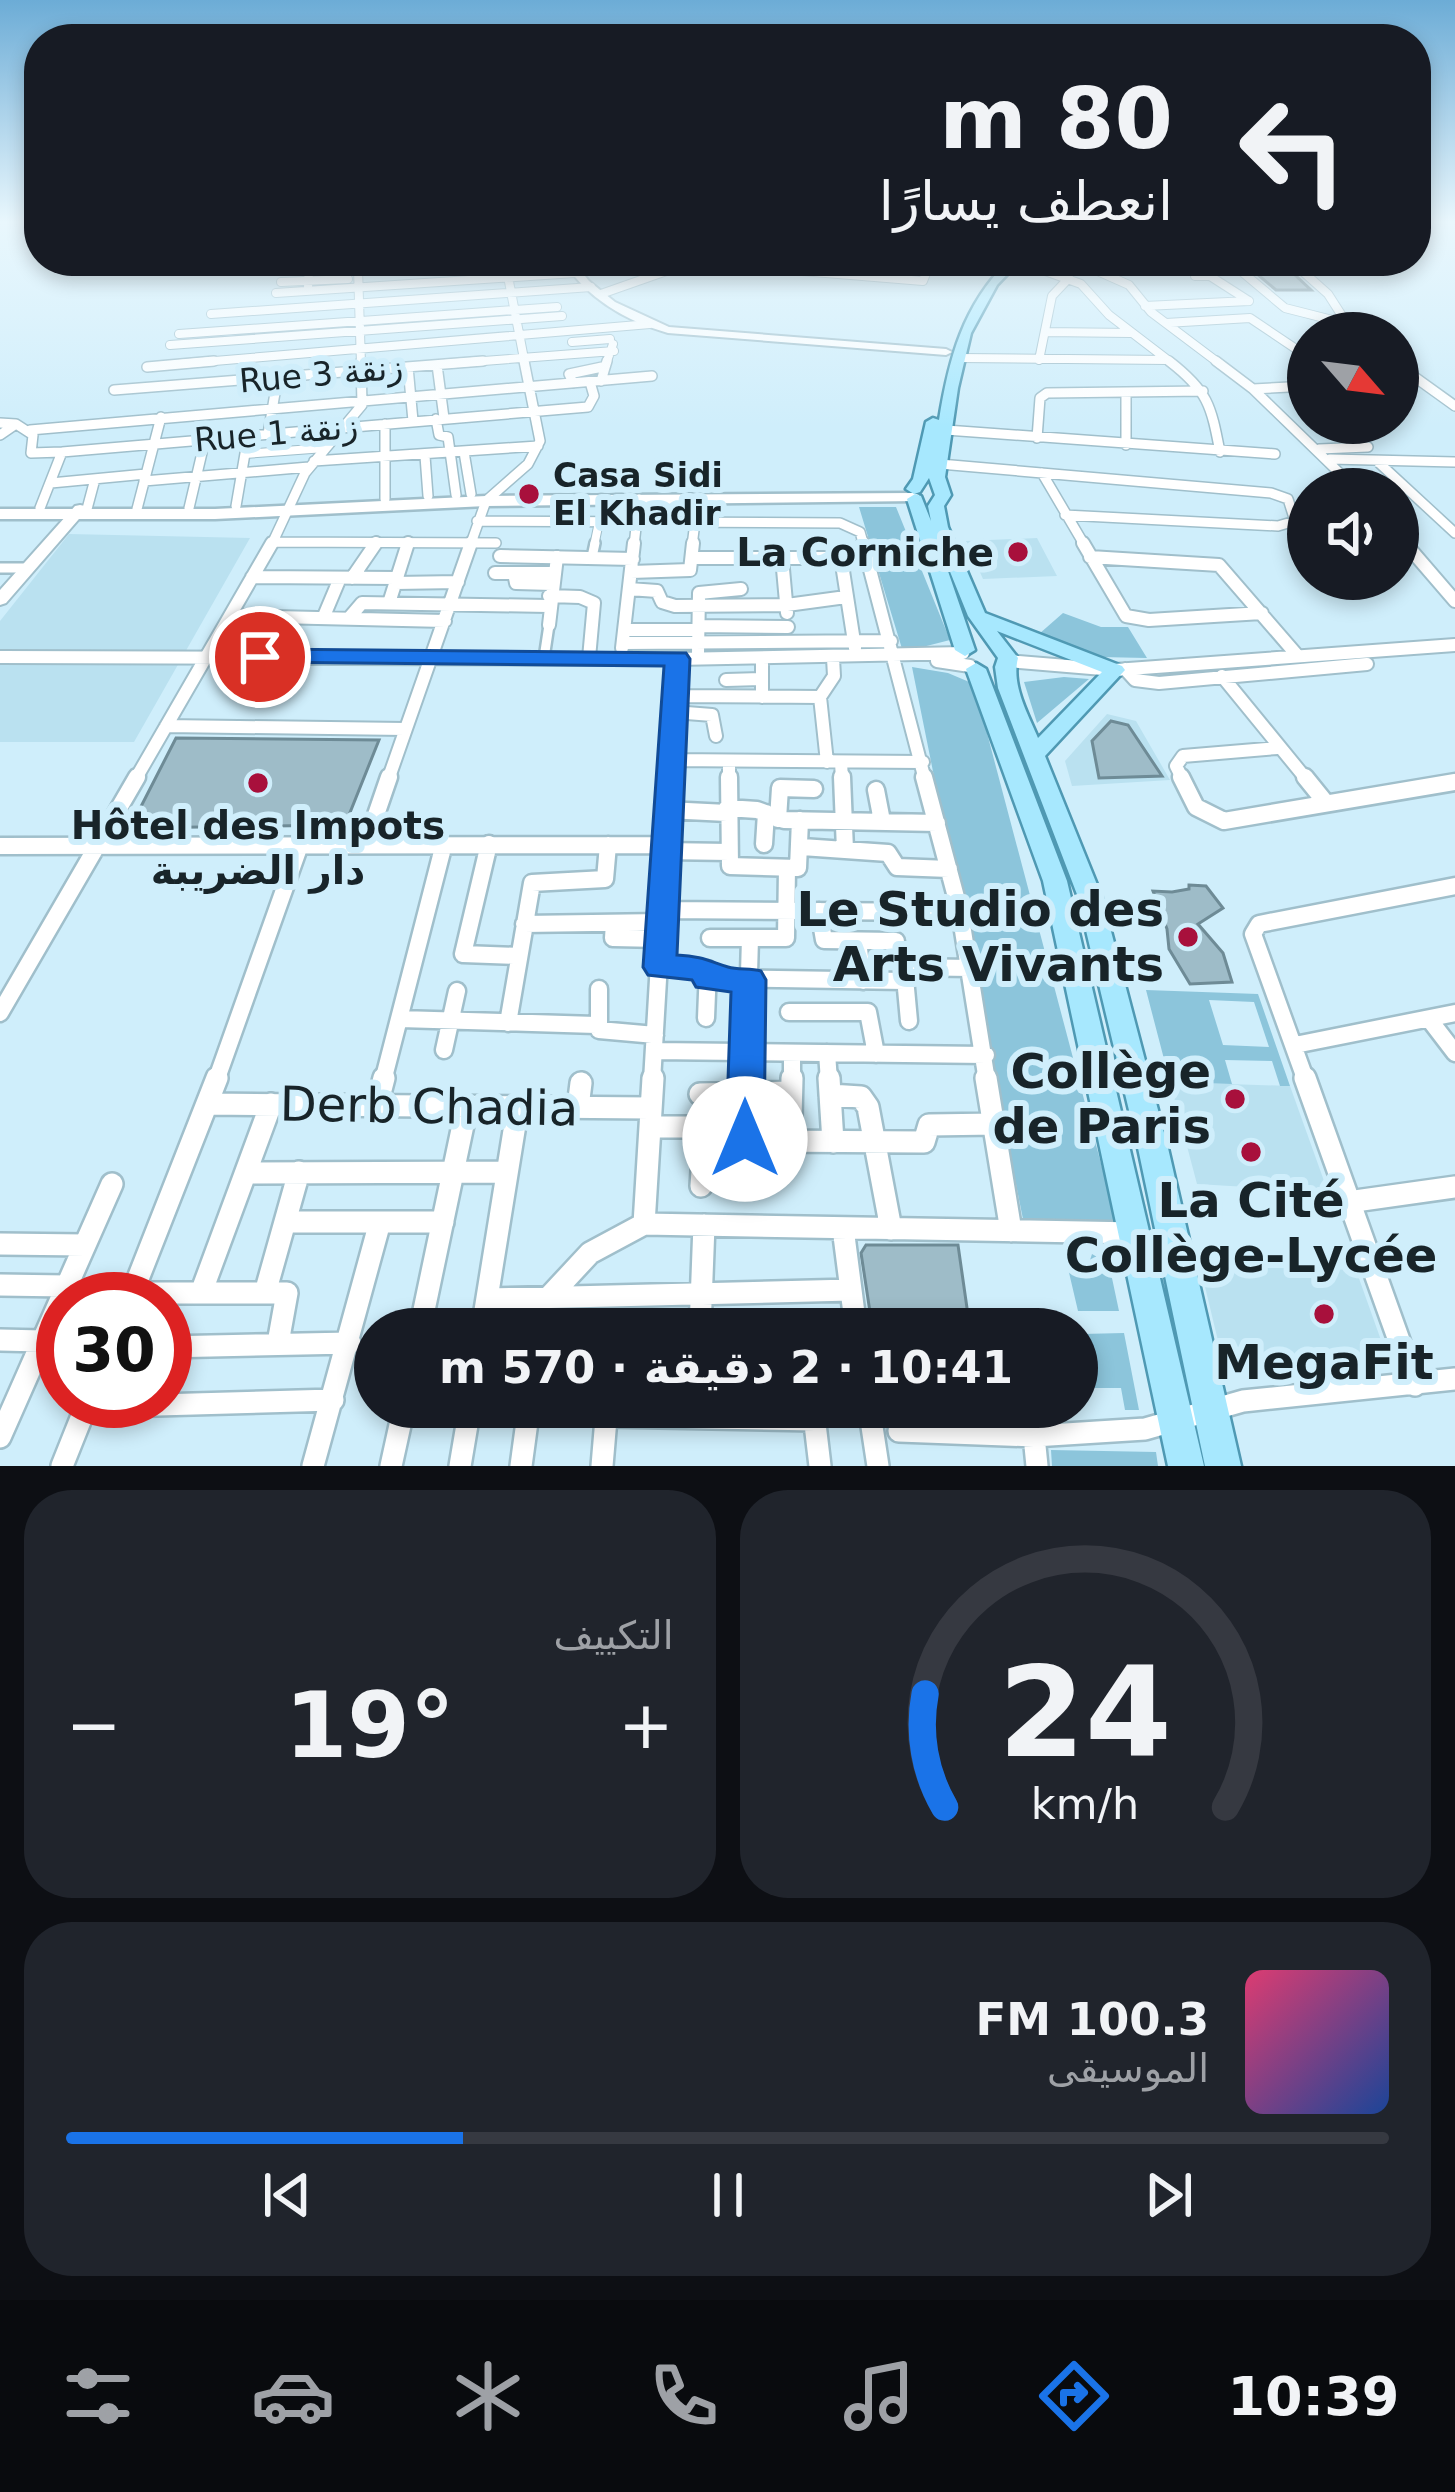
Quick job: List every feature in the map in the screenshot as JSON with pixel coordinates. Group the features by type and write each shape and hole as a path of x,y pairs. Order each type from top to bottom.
{"main road":[{"path":"974,289 961,304 914,494 984,659 1055,881 1186,1466"},
{"path":"990,289 976,302 952,355 940,464 940,527 977,616 984,659 1008,688 1090,897 1153,1148 1223,1466"},
{"path":"0,510 289,507 476,495 639,499 914,494"},
{"path":"0,510 289,507 476,495 940,495"},
{"path":"977,616 1120,669 1035,754"}],"street":[{"path":"147,367 301,351 359,309 405,289"},
{"path":"211,314 306,290 359,309 516,307 554,289"},
{"path":"195,322 306,290 359,309 516,307 554,289"},
{"path":"599,289 650,325"},
{"path":"1040,360 1052,296 1058,289"},
{"path":"1087,289 1102,308 1203,391 1210,402 1220,452"},
{"path":"1132,289 1145,306 1253,389 1338,468"},
{"path":"1145,306 1249,301 1230,289"},
{"path":"1262,289 1285,308 1301,312"},
{"path":"179,334 306,290"},
{"path":"298,376 306,290"},
{"path":"275,293 306,290 359,309 516,307 613,334 650,325 732,338 952,355 1168,360"},
{"path":"234,306 306,290 359,309 516,307 572,327"},
{"path":"136,376 301,351 359,309 383,298 559,311"},
{"path":"516,307 614,351"},
{"path":"476,495 528,464 538,446 516,307"},
{"name":"Rue 3 زنقة","path":"114,390 480,361 516,307"},
{"path":"0,1013 273,542 312,464 362,400 359,309"},
{"path":"1166,323 1250,318 1287,343"},
{"path":"1045,332 1131,332"},
{"path":"596,381 614,351 613,334"},
{"path":"170,345 301,351"},
{"path":"156,358 301,351"},
{"path":"480,361 484,391"},
{"path":"437,365 442,394 439,435 448,437 449,454 476,495"},
{"path":"408,367 413,421"},
{"path":"573,383 569,374 573,370 602,367"},
{"path":"0,422 30,430 652,376"},
{"path":"1419,380 1455,406"},
{"name":"Rue 1 زنقة","path":"62,452 592,405 596,381"},
{"path":"1253,389 1287,387"},
{"path":"1037,438 1042,395 1203,391"},
{"path":"1126,392 1126,445"},
{"path":"268,434 274,393"},
{"path":"309,430 312,405"},
{"path":"230,437 235,411"},
{"path":"137,508 161,417"},
{"path":"0,435 16,424"},
{"path":"385,424 385,499"},
{"path":"30,430 31,453 62,452 40,508"},
{"path":"946,430 1275,454"},
{"path":"236,506 248,436"},
{"path":"189,508 205,440"},
{"path":"51,484 538,446"},
{"path":"1319,449 1368,447"},
{"path":"245,454 326,448"},
{"path":"366,844 477,521 476,495 464,452"},
{"path":"425,456 428,496"},
{"path":"1330,459 1455,462"},
{"path":"1377,460 1455,533"},
{"path":"940,464 1257,491 1288,499 1294,524 1065,515"},
{"path":"1042,473 1120,610 1130,618 1262,613"},
{"path":"0,600 80,511 95,479"},
{"path":"621,659 639,499"},
{"path":"477,521 847,524 860,532 891,641 902,657 960,912 1011,1231"},
{"path":"592,557 598,522"},
{"path":"273,542 498,549 687,571 693,558 694,522"},
{"path":"324,616 346,578 376,543"},
{"path":"389,603 408,543"},
{"path":"498,549 494,575 514,573 516,583 594,603 589,658"},
{"path":"544,658 557,557"},
{"path":"1090,557 1196,561 1222,567 1296,654"},
{"path":"693,558 867,558"},
{"path":"782,558 790,643"},
{"path":"841,559 857,657"},
{"path":"1419,559 1455,601"},
{"path":"0,568 27,568"},
{"path":"252,578 458,582"},
{"path":"629,589 657,591 669,605 787,605 847,597"},
{"path":"698,639 703,590 741,589"},
{"path":"350,617 360,603 452,603 551,590"},
{"path":"230,616 446,621"},
{"path":"0,657 677,659 698,639 749,626 788,627"},
{"path":"749,626 751,644"},
{"path":"624,637 751,644 891,641"},
{"path":"698,639 762,658 984,659 1120,669 1455,645"},
{"path":"762,658 762,697"},
{"path":"833,658 834,676 820,698 827,762 844,821 844,850"},
{"path":"644,1224 677,659"},
{"path":"1120,669 1130,678 1150,683 1367,664"},
{"path":"1222,676 1326,803"},
{"path":"726,680 761,679"},
{"path":"675,704 820,698"},
{"path":"675,704 712,716 716,736"},
{"path":"166,726 405,729"},
{"path":"1277,748 1183,756 1176,766 1196,807 1213,819 1238,820 1455,782"},
{"path":"671,760 923,762"},
{"path":"729,761 727,810 733,867 800,867 800,820"},
{"path":"764,844 781,788 814,795 827,762"},
{"path":"876,790 882,821"},
{"path":"667,810 727,810 800,820 938,823"},
{"path":"377,1106 444,844"},
{"path":"0,846 489,844 729,852"},
{"path":"489,844 463,954 519,956"},
{"path":"141,1272 208,1104 300,845"},
{"path":"508,1023 532,883 605,879 608,845"},
{"path":"802,848 888,853 897,867 949,868"},
{"path":"710,938 786,938 787,868"},
{"path":"1415,1385 1256,947 1255,928 1455,886"},
{"path":"524,924 614,922 613,938 661,924 787,911 960,912"},
{"path":"819,911 821,938 896,941"},
{"path":"745,1127 750,938"},
{"path":"858,941 862,981"},
{"path":"659,967 707,968 706,1018"},
{"path":"909,1021 906,967 970,968"},
{"path":"708,978 905,982"},
{"path":"599,988 596,1025 604,1034 655,1043 744,1052 986,1055"},
{"path":"444,1050 457,991"},
{"path":"789,1012 868,1012 876,1054"},
{"path":"1295,1045 1455,1013"},
{"path":"400,1019 596,1025"},
{"path":"1429,1019 1455,1053"},
{"path":"791,1053 791,1118"},
{"path":"827,1053 833,1142 924,1142 929,1124 995,1124"},
{"path":"578,1107 581,1083"},
{"path":"700,1094 791,1092"},
{"path":"830,1095 855,1095 865,1101 891,1228"},
{"name":"Derb Chadia","path":"208,1104 377,1106 427,1096 467,1106 578,1107 705,1127 745,1127 749,1142 833,1142"},
{"path":"201,1293 271,1104"},
{"path":"425,1308 467,1106"},
{"path":"486,1308 518,1106"},
{"path":"701,1186 705,1127"},
{"path":"265,1293 299,1172"},
{"path":"247,1173 507,1172"},
{"path":"72,1272 112,1184"},
{"path":"1348,1202 1455,1186"},
{"path":"286,1222 443,1222"},
{"path":"313,1466 380,1222"},
{"path":"549,1298 589,1252 621,1231 644,1224 1136,1233"},
{"path":"701,1308 704,1225"},
{"path":"843,1228 853,1308"},
{"path":"0,1244 85,1245"},
{"path":"0,1286 36,1286"},
{"path":"487,1299 851,1290"},
{"path":"192,1293 290,1296 278,1343"},
{"path":"0,1340 36,1341"},
{"path":"192,1346 350,1343"},
{"path":"0,1437 8,1400 36,1351"},
{"path":"899,1431 1034,1436 1145,1429 1209,1408 1455,1379"},
{"path":"192,1402 333,1400"},
{"path":"62,1466 77,1428"},
{"path":"391,1466 399,1428"},
{"path":"460,1466 466,1428"},
{"path":"521,1466 526,1428"},
{"path":"602,1466 605,1428"},
{"path":"816,1428 820,1466"},
{"path":"872,1428 878,1466"},
{"path":"1034,1436 1037,1466"}],"shaded area":[{"path":"859,507 896,507 950,640 903,652"},
{"path":"69,534 250,538 134,742 0,742 0,621"},
{"path":"1037,538 1057,576 983,579 966,541"},
{"path":"1063,613 1101,627 1128,627 1147,658 1100,657 1039,634"},
{"path":"912,667 948,673 974,684 1117,1224 1023,1219"},
{"path":"1089,679 1037,723 1024,682"},
{"path":"1107,714 1136,721 1170,780 1072,786 1065,761"},
{"path":"1146,990 1258,994 1290,1086 1280,1086 1272,1061 1225,1060 1232,1084 1170,1082","holes":["1209,1000 1254,1002 1269,1047 1223,1045"]},
{"name":"La Cité Collège-Lycée","path":"1170,1082 1290,1086 1328,1192 1197,1184"},
{"path":"1092,1254 1109,1264 1119,1311 1077,1308 1067,1264 1089,1263"},
{"path":"1200,1266 1356,1270 1382,1343 1364,1368 1240,1368 1220,1349"},
{"path":"1124,1333 1139,1410 1125,1410 1121,1388 1098,1388 1098,1334"},
{"path":"1051,1450 1156,1452 1158,1466 1052,1466"}],"building":[{"path":"1111,721 1128,725 1162,776 1099,778 1092,741"},
{"name":"Hôtel des Impots دار الضريبة","path":"176,738 379,740 345,825 130,828"},
{"name":"Le Studio des Arts Vivants","path":"1189,885 1206,886 1223,908 1198,924 1223,953 1232,982 1190,984 1169,949 1153,891 1172,892 1189,889"},
{"path":"866,1245 958,1245 967,1308 869,1308 861,1253"}],"place":[{"name":"Casa Sidi El Khadir","path":"529,494"},
{"name":"La Corniche","path":"1018,552"},
{"name":"Hôtel des Impots دار الضريبة","path":"258,783"},
{"name":"Le Studio des Arts Vivants","path":"1188,937"},
{"name":"Collège de Paris","path":"1235,1099"},
{"name":"La Cité Collège-Lycée","path":"1251,1152"},
{"name":"MegaFit","path":"1324,1314"}],"route":[{"path":"260,657 677,659 659,967 707,968 708,978 748,980 745,1139"}]}
